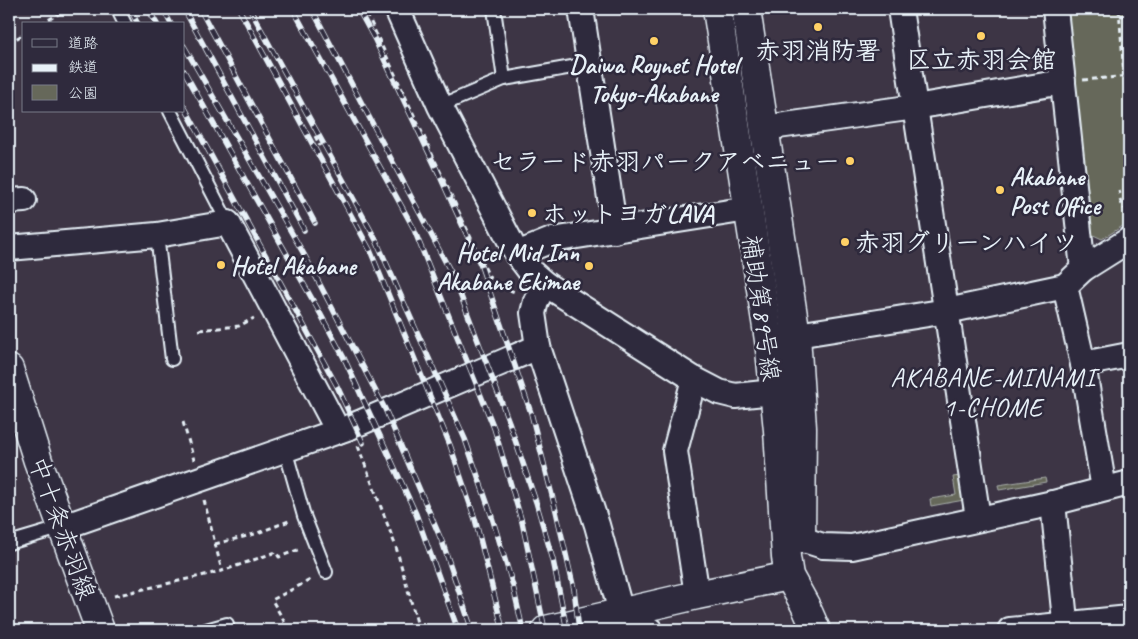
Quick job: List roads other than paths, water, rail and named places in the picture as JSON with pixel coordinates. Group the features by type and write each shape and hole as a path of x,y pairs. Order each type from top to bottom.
{"street":[{"path":"397,9 440,106 517,254 530,272 544,284 694,379 719,392 735,396 787,390"},
{"path":"581,9 615,231"},
{"name":"補助第89号線","path":"717,9 769,340 802,428 800,570 805,605"},
{"name":"補助第89号線","path":"746,9 796,335 787,390 786,557 789,576 816,630"},
{"path":"900,9 978,518"},
{"path":"1055,9 1084,270"},
{"path":"764,128 915,107 1063,82"},
{"path":"517,254 552,240 748,210"},
{"path":"9,248 157,235 228,223 273,307 344,429"},
{"path":"769,340 947,311 1065,286 1084,270 1129,240"},
{"path":"544,284 533,313 538,347 597,525 624,621"},
{"path":"1065,286 1083,364 1104,489"},
{"path":"63,527 344,429 538,347"},
{"path":"1083,364 1129,355"},
{"name":"中十条赤羽線","path":"9,369 38,461 100,630"},
{"path":"694,379 675,451 697,595"},
{"path":"801,540 823,546 852,547 1053,503 1129,484"},
{"path":"1053,503 1065,627"},
{"path":"546,630 624,621 697,595 789,576"},
{"path":"1010,630 1065,627 1129,618"},
{"path":"624,621 650,630"}],"lane":[{"path":"494,9 504,79"},
{"path":"440,106 504,79 589,64"},
{"path":"171,112 228,223"},
{"path":"157,235 172,359"},
{"path":"285,449 304,516 326,572"},
{"path":"9,543 63,527"},
{"path":"206,630 227,624"}],"railway":[{"path":"130,9 137,22"},
{"path":"148,9 156,22"},
{"path":"163,9 170,22"},
{"path":"184,9 304,230"},
{"path":"200,9 315,223"},
{"path":"239,9 370,250 450,445 475,519 503,630"},
{"path":"250,9 376,240 465,439 513,586 523,630"},
{"path":"293,9 413,227 494,428 522,522 545,630"},
{"path":"312,9 454,278 509,422 536,502 553,560 567,630"},
{"path":"358,9 375,40 481,266 531,413 574,589 579,630"},
{"path":"185,48 305,256 385,409 443,544 472,630"},
{"path":"185,73 344,358 416,514 458,630"},
{"path":"185,108 337,386 363,443"}],"place":[{"name":"赤羽消防署","path":"818,27"},
{"name":"区立赤羽会館","path":"981,36"},
{"name":"Daiwa Roynet Hotel Tokyo-Akabane","path":"654,41"},
{"name":"セラード赤羽パークアベニュー","path":"850,161"},
{"name":"Akabane Post Office","path":"1000,190"},
{"name":"ホットヨガLAVA","path":"532,213"},
{"name":"赤羽グリーンハイツ","path":"845,242"},
{"name":"Hotel Akabane","path":"221,265"},
{"name":"Hotel Mid Inn Akabane Ekimae","path":"589,266"}],"district":[{"name":"AKABANE-MINAMI 1-CHOME","path":"993,392"}]}
